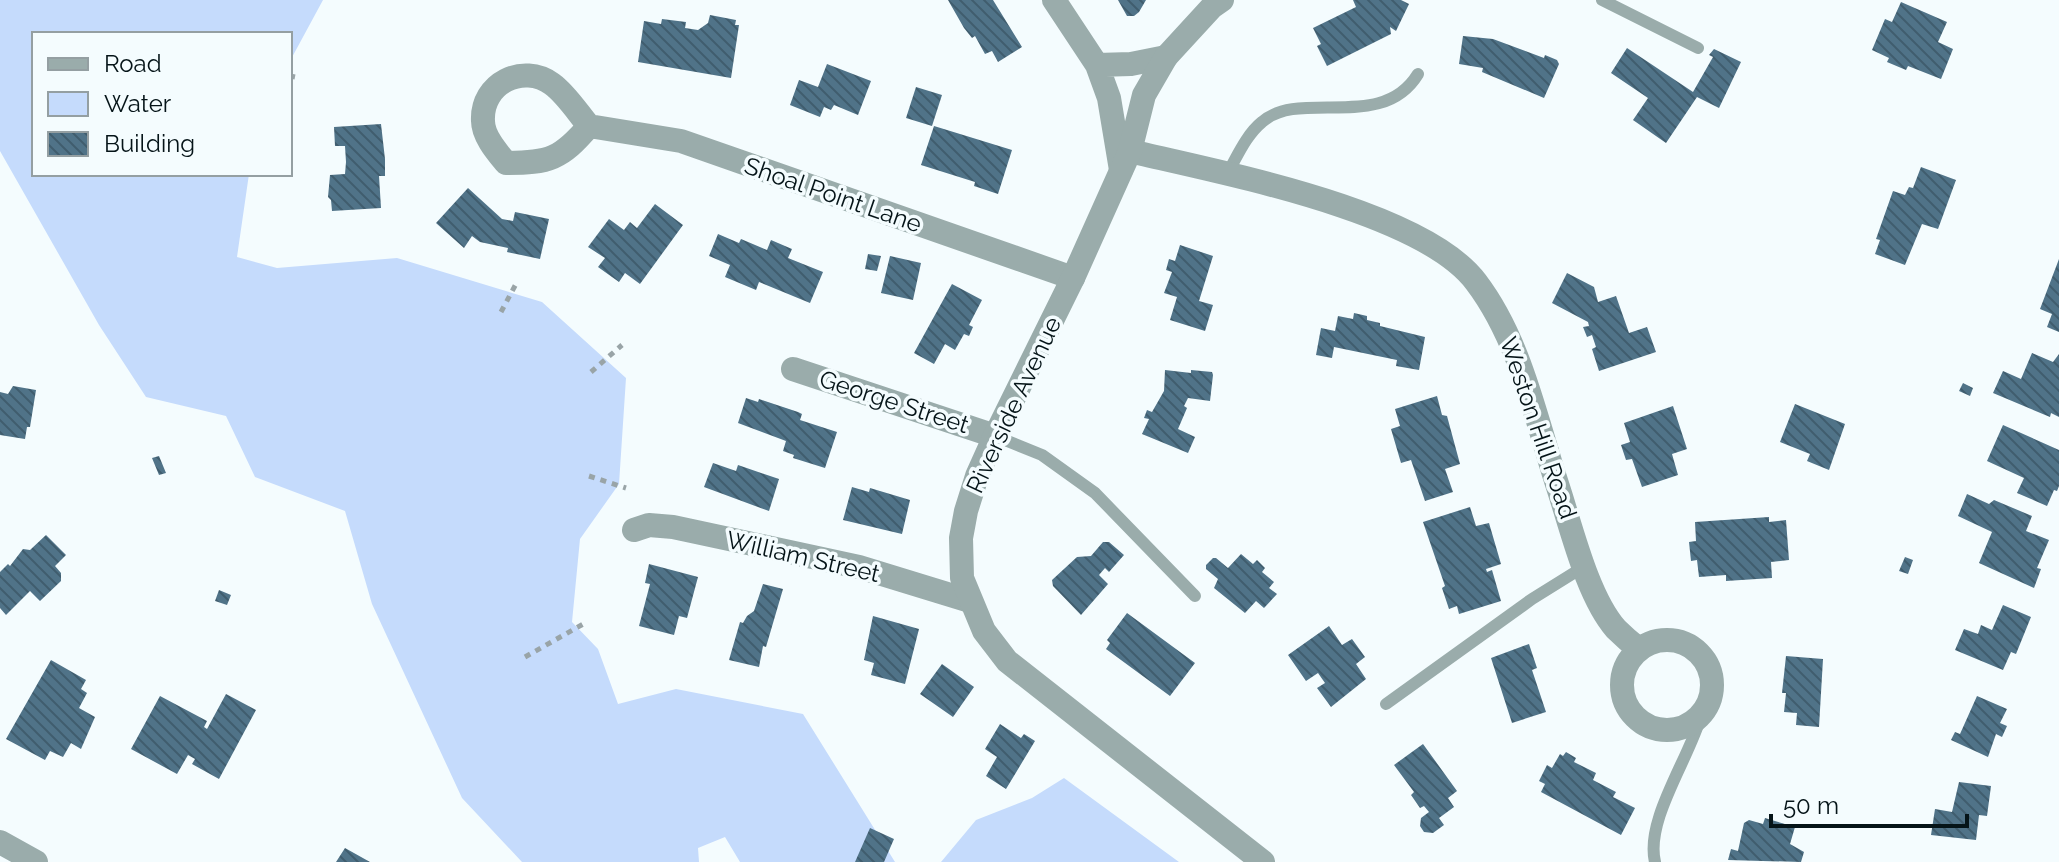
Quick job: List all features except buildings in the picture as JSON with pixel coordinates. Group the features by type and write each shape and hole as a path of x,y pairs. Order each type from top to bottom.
{"street":[{"path":"1054,0 1097,65 1126,160"},
{"name":"Riverside Avenue","path":"1222,0 1166,57 1144,95 1126,160 977,476 961,538 962,578 984,631 1007,661 1263,862"},
{"path":"1097,65 1131,64 1166,57"},
{"name":"Shoal Point Lane","path":"589,126 681,141 1073,278"},
{"name":"Weston Hill Road","path":"1126,160 1227,174 1289,189 1369,217 1449,256 1474,279 1512,343 1601,607 1616,629 1639,649"},
{"name":"George Street","path":"793,369 995,436"},
{"name":"William Street","path":"634,530 649,525 673,527 859,567 970,601"},
{"path":"1669,639 1697,650 1712,674 1713,689 1709,704 1701,716 1690,725 1664,731 1650,728 1635,717 1624,701 1622,682 1626,664 1639,649 1658,640 1669,639"},
{"path":"0,842 36,862"}],"lane":[{"path":"1602,0 1698,48"},
{"path":"1227,174 1262,121 1293,110 1381,103 1404,92 1418,74"},
{"path":"995,436 1042,455 1095,493 1195,596"},
{"path":"1386,704 1532,599 1585,566"},
{"path":"1655,862 1655,825 1694,739 1701,716"}],"path":[{"path":"501,312 517,282"},
{"path":"591,372 622,345"},
{"path":"589,476 626,488"},
{"path":"525,657 585,623"}],"water":[{"path":"0,0 323,0 292,57 292,32 32,32 32,176 249,176 237,257 277,268 397,258 542,302 626,378 619,484 580,539 572,622 598,649 618,704 676,689 803,714 895,862 740,862 725,837 698,848 699,862 522,862 462,798 372,604 345,511 255,477 226,416 146,397 99,325 0,151"},
{"path":"1064,778 1179,862 941,862 976,820 1032,798"}]}
